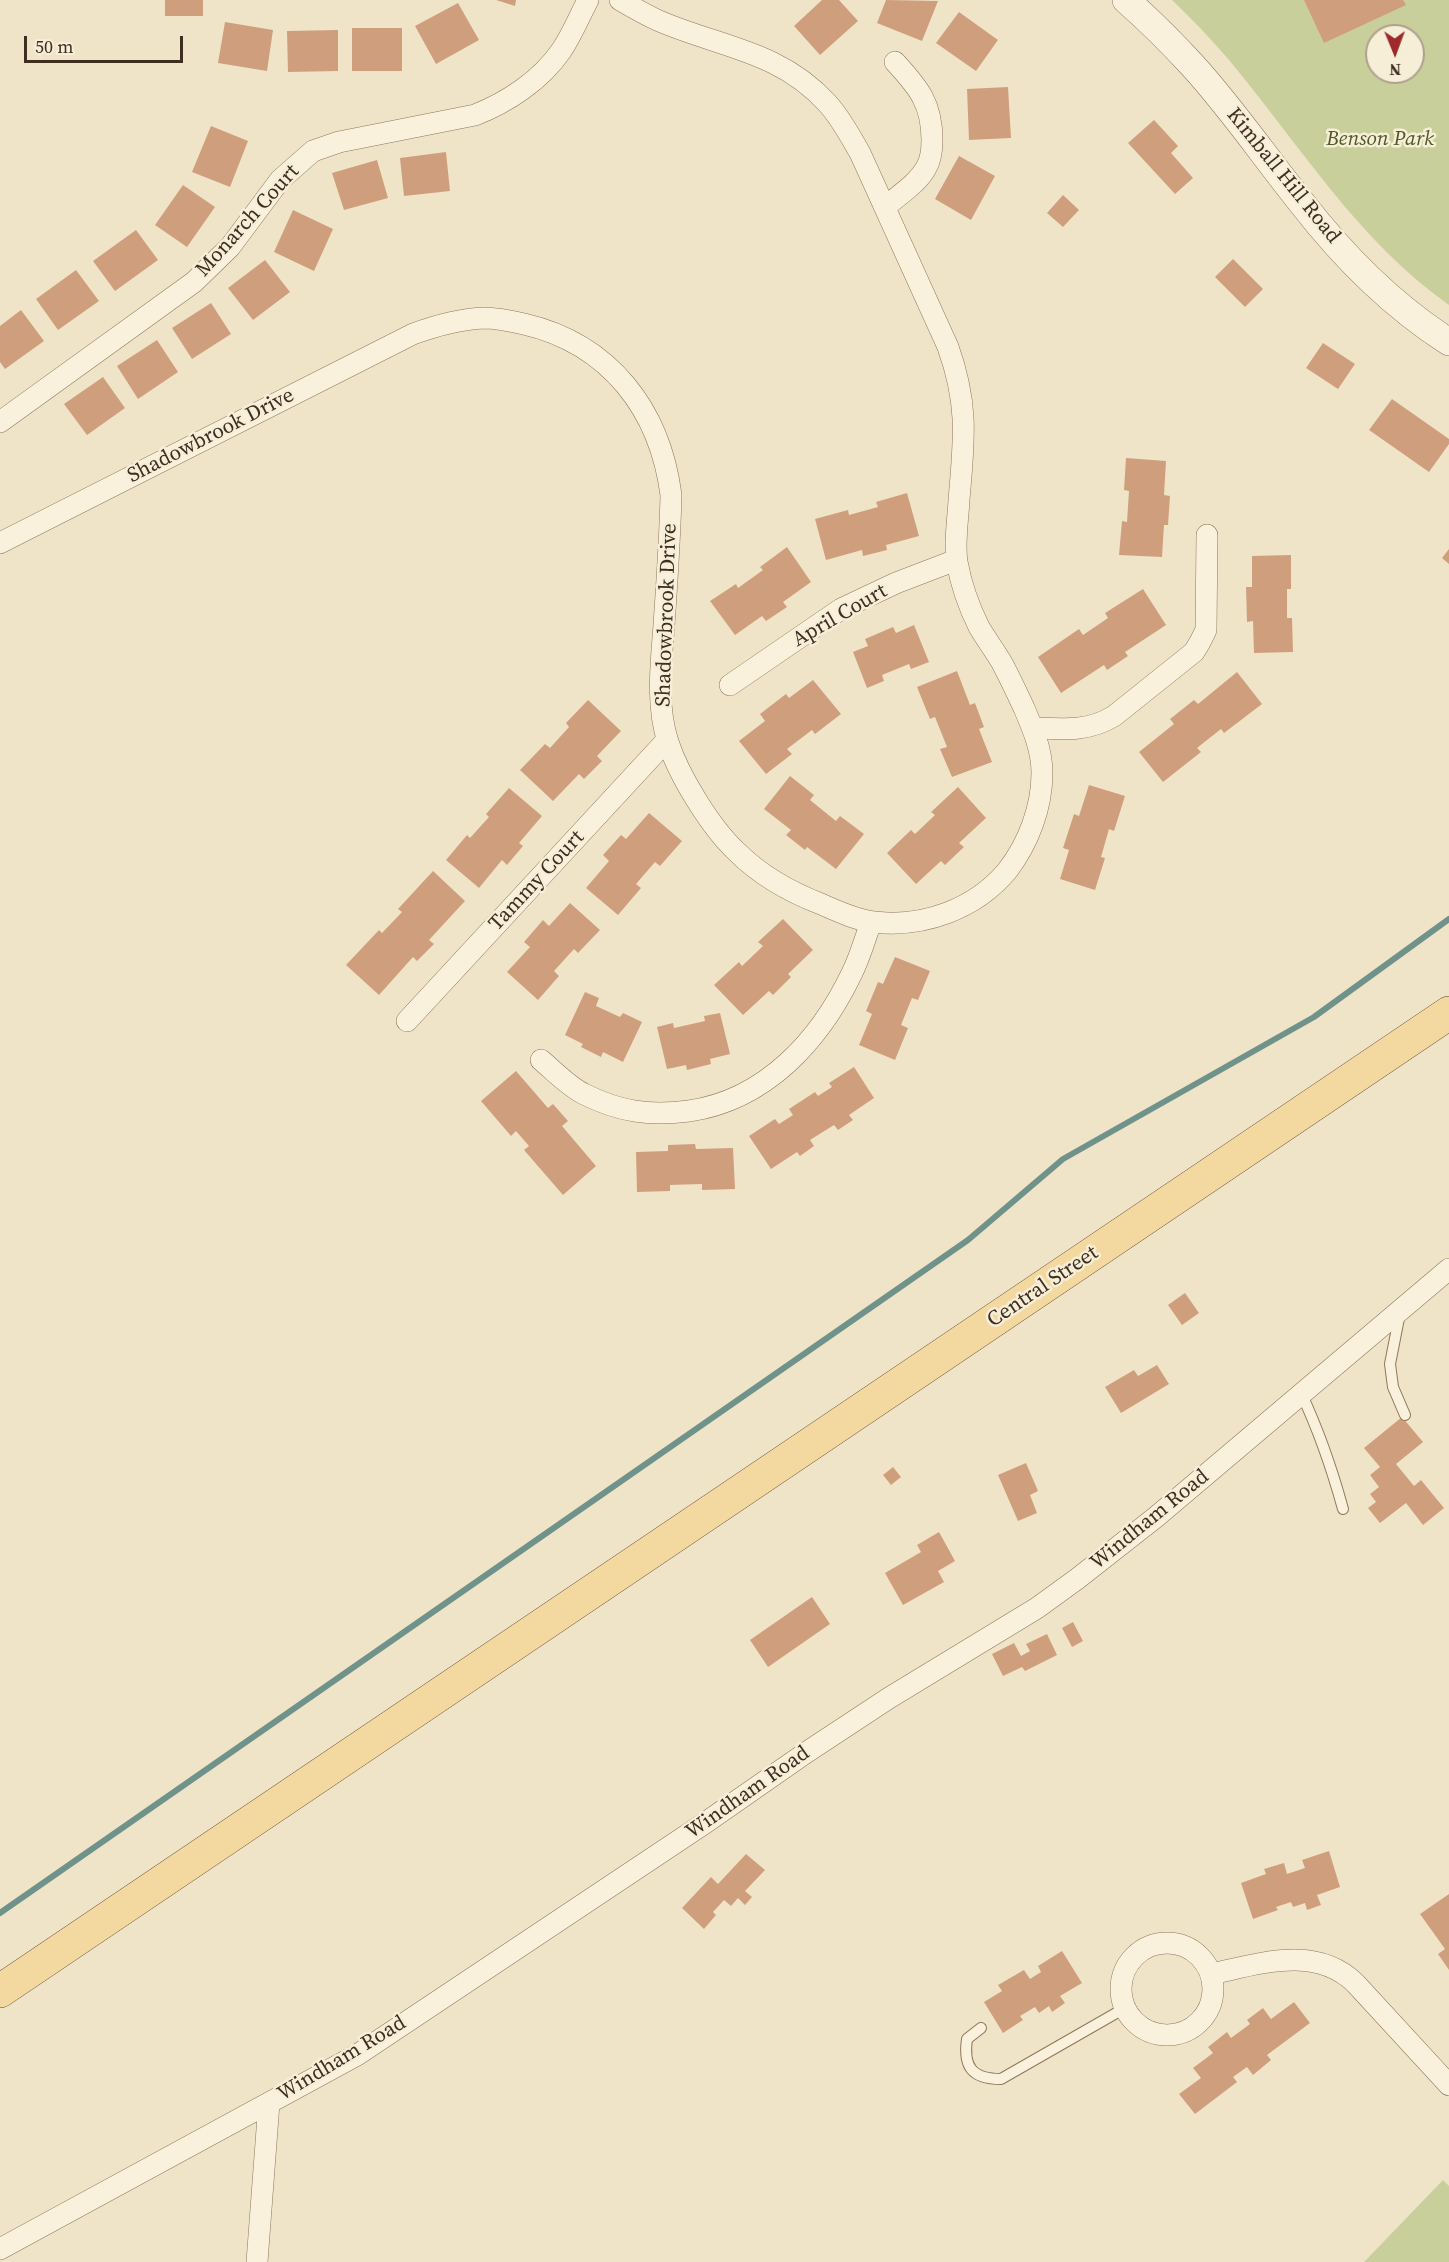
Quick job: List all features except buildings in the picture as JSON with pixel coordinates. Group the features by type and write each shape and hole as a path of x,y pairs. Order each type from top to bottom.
{"main road":[{"name":"Central Street","path":"0,1991 1449,1013"}],"street":[{"name":"Monarch Court","path":"0,422 194,282 230,247 280,180 313,151 339,142 476,115 496,107 527,85 556,57 571,34 588,0"},
{"name":"Shadowbrook Drive","path":"0,543 413,334 435,326 484,318 539,328 584,347 623,383 648,418 663,456 671,495 661,706 667,740 678,768 711,822 735,851 786,889 839,912 871,922 905,922 950,913 989,890 1024,845 1032,826 1042,788 1042,769 1040,748 1033,728 1001,662 972,612 956,560 964,407 959,379 948,347 860,153 827,103 783,68 755,53 657,20 620,0"},
{"name":"Kimball Hill Road","path":"1126,0 1161,31 1195,68 1302,205 1335,242 1406,311 1449,342"},
{"path":"885,207 919,178 928,166 932,149 931,116 925,99 916,84 895,62"},
{"path":"1033,728 1068,729 1100,725 1194,652 1206,630 1207,536"},
{"name":"April Court","path":"730,685 841,609 896,583 956,560"},
{"name":"Tammy Court","path":"406,1021 667,740"},
{"path":"541,1060 581,1092 627,1111 651,1114 699,1110 746,1094 787,1064 831,1011 853,971 871,922"},
{"name":"Windham Road","path":"0,2248 357,2055 705,1823 807,1752 1045,1602 1156,1517 1401,1307 1449,1269"},
{"path":"1164,1943 1181,1945 1196,1953 1211,1974 1213,1984 1211,2003 1202,2019 1187,2031 1169,2036 1150,2033 1134,2022 1125,2008 1120,1988 1124,1972 1133,1957 1148,1948 1164,1943"},
{"path":"1211,1974 1288,1960 1316,1961 1338,1970 1356,1984 1449,2085"},
{"path":"257,2262 269,2103"}],"lane":[{"path":"1401,1307 1390,1364 1393,1387 1405,1414"},
{"path":"1301,1393 1329,1460 1343,1509"},
{"path":"981,2028 967,2039 964,2056 972,2071 984,2079 1001,2079 1125,2008"}],"green space":[{"name":"Benson Park","path":"1172,0 1449,0 1449,305 1416,280 1358,222 1255,92 1208,37"},
{"path":"1443,2180 1449,2186 1449,2262 1364,2262"}],"waterway":[{"path":"0,1913 968,1240 1063,1159 1314,1017 1449,919"}]}
